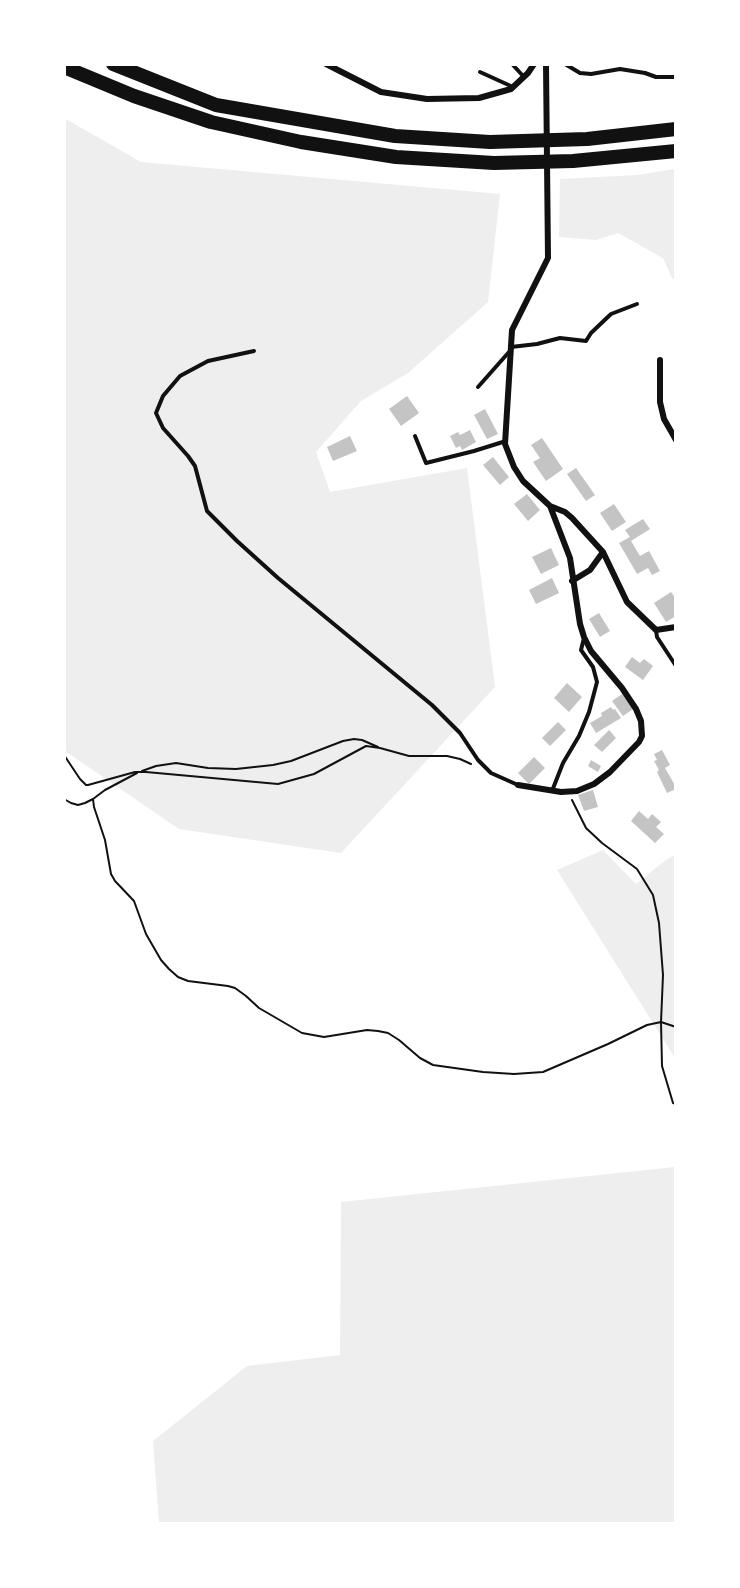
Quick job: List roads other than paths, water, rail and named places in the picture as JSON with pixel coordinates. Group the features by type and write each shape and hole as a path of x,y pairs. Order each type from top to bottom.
{"highway":[{"path":"113,64 216,105 395,136 490,142 587,139 675,129"},
{"path":"64,67 134,96 211,122 301,142 396,157 494,163 573,161 675,151"}],"street":[{"path":"326,64 381,92 427,99 479,98 511,89 534,64"},
{"path":"546,64 548,258 512,330 506,441 514,467 523,481 550,506 565,512 572,518 603,552 627,602 656,630 675,627"},
{"path":"660,360 660,402 664,418 675,440"},
{"path":"518,785 568,792 594,784 610,772 642,736 641,721 636,708 591,651 584,637 572,581 570,558 550,506"},
{"path":"572,581 590,570 603,552"}],"lane":[{"path":"512,64 524,77"},
{"path":"565,64 580,73 591,74 620,69 656,77 675,77"},
{"path":"480,72 513,87"},
{"path":"478,387 510,349 560,338 586,341 611,314 637,304"},
{"path":"254,351 208,361 180,376 163,396 156,413 163,428 195,466 207,511 278,578 432,705 460,734 478,760 491,773 518,785"},
{"path":"416,436 426,463 474,452 506,441"},
{"path":"656,630 657,637 675,666"},
{"path":"552,790 589,712 597,682 592,667 581,650 584,637"}]}
